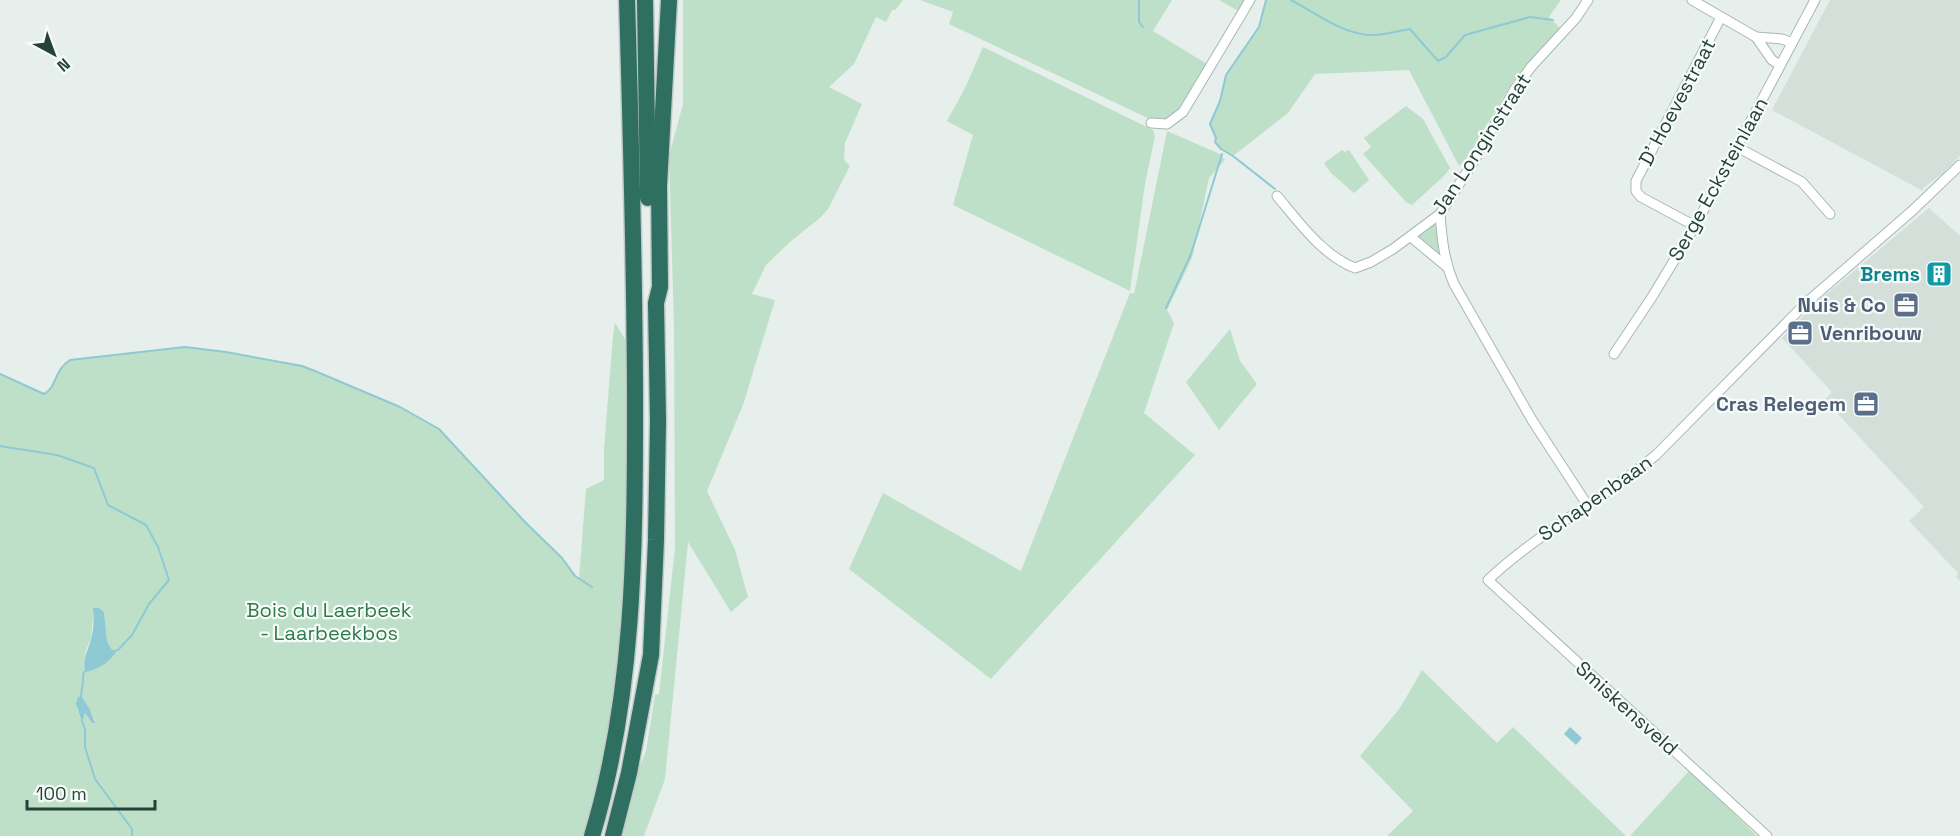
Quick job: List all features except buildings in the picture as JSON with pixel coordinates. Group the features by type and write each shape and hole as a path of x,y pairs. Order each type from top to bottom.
{"highway":[{"path":"592,836 611,756 628,655 635,541 635,331 627,0"},
{"path":"645,0 651,288 656,303"},
{"path":"613,836 629,773 651,655 656,540 658,421 656,303 660,287 659,186 669,0"}],"street":[{"path":"1151,123 1167,124 1183,112 1250,0"},
{"name":"Jan Longinstraat","path":"1277,196 1312,238 1346,264 1355,268 1371,262 1411,237 1440,214 1474,161 1515,89 1531,67 1576,18 1588,0"},
{"path":"1692,0 1756,37 1782,39 1792,43"},
{"name":"Serge Ecksteinlaan","path":"1614,354 1695,226 1815,0"},
{"name":"D' Hoevestraat","path":"1695,226 1641,197 1636,191 1636,181 1721,17"},
{"path":"1756,37 1772,60 1780,65"},
{"path":"1737,147 1802,182 1830,214"},
{"name":"Schapenbaan","path":"1488,580 1532,542 1629,478 1656,455 1806,303 1912,211 1960,165"},
{"path":"1440,214 1447,267 1454,284 1532,420 1588,506"},
{"path":"1411,237 1447,267"},
{"name":"Smiskensveld","path":"1488,580 1767,836"}],"shaded area":[{"path":"1830,0 1960,0 1960,156 1942,174 1923,188 1923,191 1772,110"},
{"path":"1929,208 1960,236 1960,581 1956,577 1958,573 1909,521 1924,507 1825,400 1832,392 1782,338 1816,303"}],"green space":[{"path":"683,0 903,0 895,10 892,10 886,22 876,17 854,64 829,87 862,104 845,143 844,160 850,166 828,209 766,265 752,294 775,300 743,405 707,491 735,550 748,597 731,612 688,542 665,779 644,836 622,836 637,773 646,751 655,695 659,694 675,548 674,324 669,156 683,104"},
{"path":"920,0 1172,0 1153,31 1207,64 1185,104 1169,119 1154,121 949,24 953,12"},
{"path":"1219,0 1246,0 1240,12"},
{"path":"1266,0 1561,0 1549,17 1560,28 1512,83 1467,158 1459,166 1409,70 1315,74 1288,113 1233,156 1221,149 1215,142 1216,138 1210,124 1220,101 1226,75 1259,27"},
{"path":"983,47 1153,130 1155,136 1145,184 1130,291 953,205 973,135 947,121"},
{"path":"1406,106 1423,119 1450,168 1412,205 1406,202 1363,154 1371,147 1364,138"},
{"path":"1167,131 1220,154 1225,160 1209,178 1192,258 1167,310 1174,323 1144,413 1195,455 991,679 849,569 883,493 1021,571 1130,293 1134,294"},
{"path":"1342,150 1345,152 1349,150 1369,180 1354,193 1331,173 1324,163"},
{"path":"1432,224 1438,226 1440,257 1418,236"},
{"name":"Bois du Laerbeek - Laarbeekbos","path":"615,323 627,342 627,467 623,591 611,714 584,836 0,836 0,374 44,394 70,360 185,347 302,366 400,407 439,429 525,522 562,558 579,579 586,489 604,480 604,449","holes":["94,608 104,612 107,641 112,650 117,649 84,665 86,650 91,638","81,696 95,721 92,723 85,713 82,721 77,709"]},
{"path":"1230,329 1240,361 1257,384 1219,430 1186,382"},
{"path":"1422,670 1497,743 1513,727 1626,836 1387,836 1413,811 1360,756 1400,708"},
{"path":"1690,770 1757,836 1630,836"}],"water":[{"path":"93,608 99,608 104,612 107,641 112,650 118,649 105,664 86,672 85,660 93,631"},
{"path":"81,696 95,723 92,723 85,713 82,722 76,704 78,697"},
{"path":"1570,727 1582,738 1576,745 1564,734"}],"waterway":[{"path":"1139,0 1139,22 1143,27"},
{"path":"1266,0 1259,27 1226,75 1220,101 1210,124 1216,138 1215,142 1221,149 1275,189"},
{"path":"1291,0 1337,26 1357,33 1378,35 1410,29 1438,61 1446,57 1465,35 1530,17 1553,20"},
{"path":"1166,308 1191,254 1222,154"},
{"path":"0,374 44,394 70,360 185,347 302,366 400,407 439,429 525,522 562,558 575,576 592,587"},
{"path":"0,446 57,455 94,468 108,505 146,525 158,547 169,580 149,604 132,635 118,650"},
{"path":"81,697 85,671"},
{"path":"82,721 85,729 85,747 95,779 132,829 132,836"}],"place":[{"name":"Brems","path":"1939,274"},
{"name":"Nuis & Co","path":"1906,305"},
{"name":"Venribouw","path":"1800,333"},
{"name":"Cras Relegem","path":"1866,404"}]}
